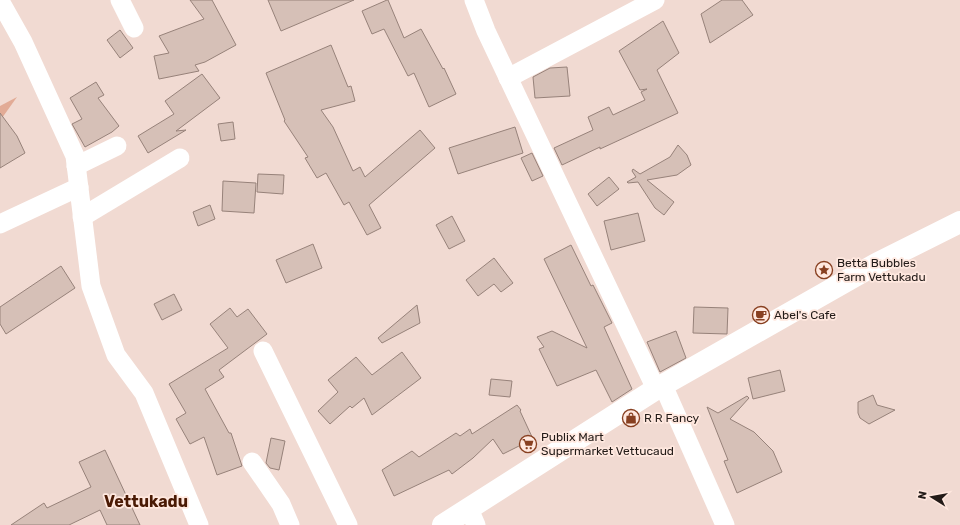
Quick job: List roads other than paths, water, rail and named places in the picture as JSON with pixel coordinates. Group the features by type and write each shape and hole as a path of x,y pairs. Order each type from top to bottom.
{"main road":[{"path":"443,525 472,517 659,387 878,263 960,222"}],"street":[{"path":"120,0 134,28"},
{"path":"474,0 486,31 508,78 725,525"},
{"path":"508,78 655,0"},
{"path":"0,1 22,42 75,156 91,286 116,355 144,393 199,525"},
{"path":"76,166 117,146"},
{"path":"82,217 180,158"},
{"path":"0,224 79,186"},
{"path":"264,351 348,525"},
{"path":"252,462 281,504 290,525"}],"place":[{"name":"Betta Bubbles Farm Vettukadu","path":"824,270"},
{"name":"Abel's Cafe","path":"761,315"},
{"name":"R R Fancy","path":"631,418"},
{"name":"Publix Mart Supermarket Vettucaud","path":"528,444"}],"district":[{"name":"Vettukadu","path":"146,501"}]}
